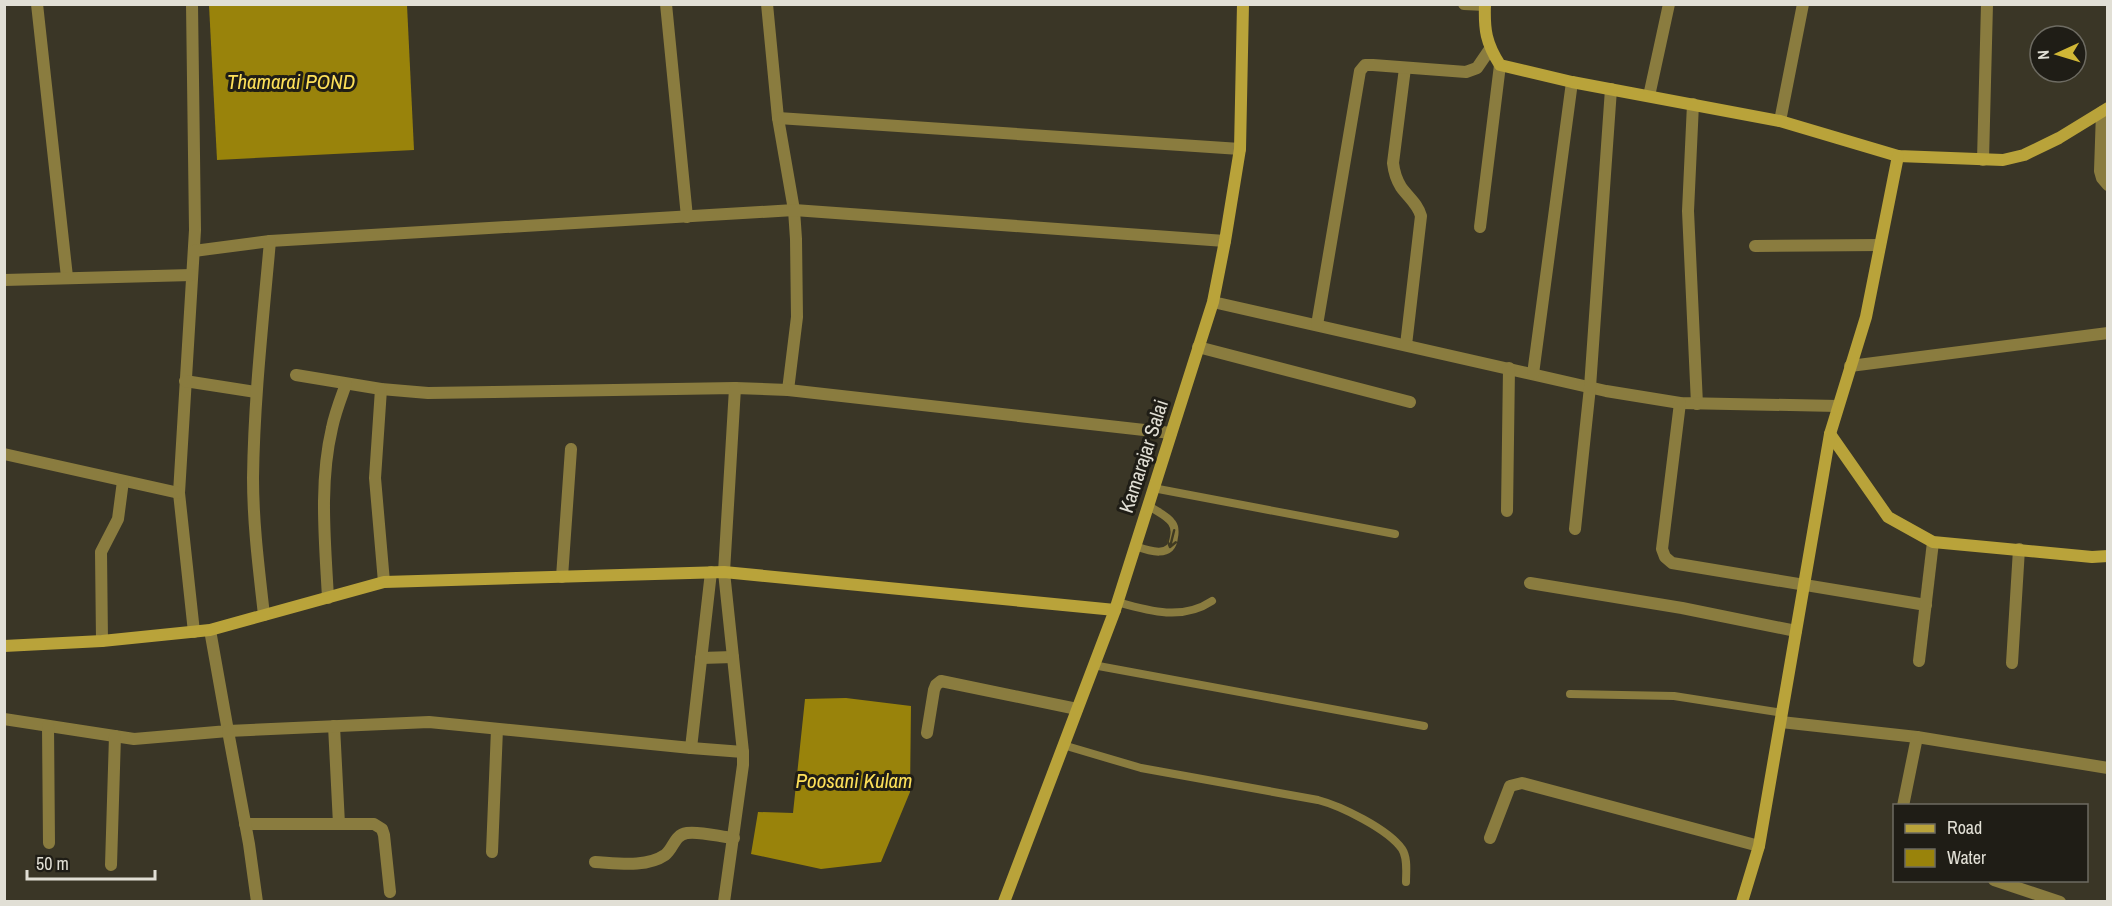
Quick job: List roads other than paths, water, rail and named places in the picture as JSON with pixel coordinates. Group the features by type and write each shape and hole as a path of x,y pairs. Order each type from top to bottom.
{"street":[{"path":"37,4 67,278"},
{"path":"192,4 194,251 184,381 179,493 194,632"},
{"path":"666,4 687,218"},
{"path":"767,4 778,118 794,210 796,239 797,317 788,390"},
{"name":"Kamarajar Salai","path":"1004,902 1116,606 1213,302 1226,241 1240,149 1243,4"},
{"path":"1464,4 1485,5 1484,29 1490,49 1500,65 1480,227"},
{"path":"1649,96 1669,4"},
{"path":"1780,121 1803,4"},
{"path":"1983,160 1988,4"},
{"path":"1317,325 1360,71 1365,65 1466,72 1477,68 1490,49"},
{"path":"1500,65 1572,82 1780,121 1898,156 2003,160 2024,155 2060,138 2105,110"},
{"path":"1405,68 1393,163 1395,175 1401,187 1419,208 1421,216 1406,345"},
{"path":"1533,374 1572,82"},
{"path":"1575,530 1590,387 1611,89"},
{"path":"1693,104 1688,211 1697,404"},
{"path":"2105,110 2100,171 2108,185"},
{"path":"778,118 1240,149"},
{"path":"1742,902 1759,846 1830,434 1866,317 1898,156"},
{"path":"194,251 270,241 794,210 1226,241"},
{"path":"264,615 256,549 253,480 256,392 270,241"},
{"path":"1755,246 1880,245"},
{"path":"4,280 192,275"},
{"path":"1213,302 1590,387 1680,403 1838,406"},
{"path":"1850,366 2108,333"},
{"path":"1198,347 1410,402"},
{"path":"1507,511 1509,368"},
{"path":"296,375 381,389 428,393 735,388 788,390 1171,433"},
{"path":"184,381 256,392"},
{"path":"328,597 324,522 325,478 332,426 346,384"},
{"path":"724,902 744,752 724,572 735,388"},
{"path":"381,389 375,478 384,582"},
{"path":"1680,403 1662,549 1665,557 1672,563 1926,605"},
{"path":"1830,434 1888,517 1933,542 2108,556"},
{"path":"562,577 572,449"},
{"path":"4,454 179,493"},
{"path":"102,641 101,552 118,519 123,481"},
{"path":"1919,661 1933,542"},
{"path":"2012,663 2019,549"},
{"path":"691,748 711,572"},
{"path":"4,646 102,641 210,630 384,582 724,572 1116,606"},
{"path":"1530,583 1682,608 1796,631"},
{"path":"210,630 257,902"},
{"path":"701,658 733,657"},
{"path":"927,733 934,690 941,681 1077,709"},
{"path":"1782,717 2108,768"},
{"path":"4,719 134,740 228,731 429,722 744,752"},
{"path":"48,726 49,843"},
{"path":"334,726 339,824"},
{"path":"492,852 497,729"},
{"path":"111,865 115,736"},
{"path":"1903,804 1917,737"},
{"path":"1490,838 1510,786 1522,783 1759,846"},
{"path":"245,824 374,824 382,829 384,835 390,892"},
{"path":"595,862 627,864 655,860 666,854 678,836 688,833 734,838"},
{"path":"2000,882 2060,902"}],"lane":[{"path":"1153,488 1395,534"},
{"path":"1135,546 1160,552 1169,549 1173,542 1175,532 1172,523 1148,505"},
{"path":"1116,606 1174,613 1201,608 1212,601"},
{"path":"1094,665 1424,726"},
{"path":"1570,694 1666,696 1782,717"},
{"path":"1063,745 1141,768 1318,800 1346,809 1383,832 1403,849 1406,882"}],"water":[{"name":"Thamarai POND","path":"209,5 407,5 414,150 217,160"},
{"name":"Poosani Kulam","path":"846,698 911,706 910,792 881,862 821,869 751,854 758,812 793,813 805,699"}]}
